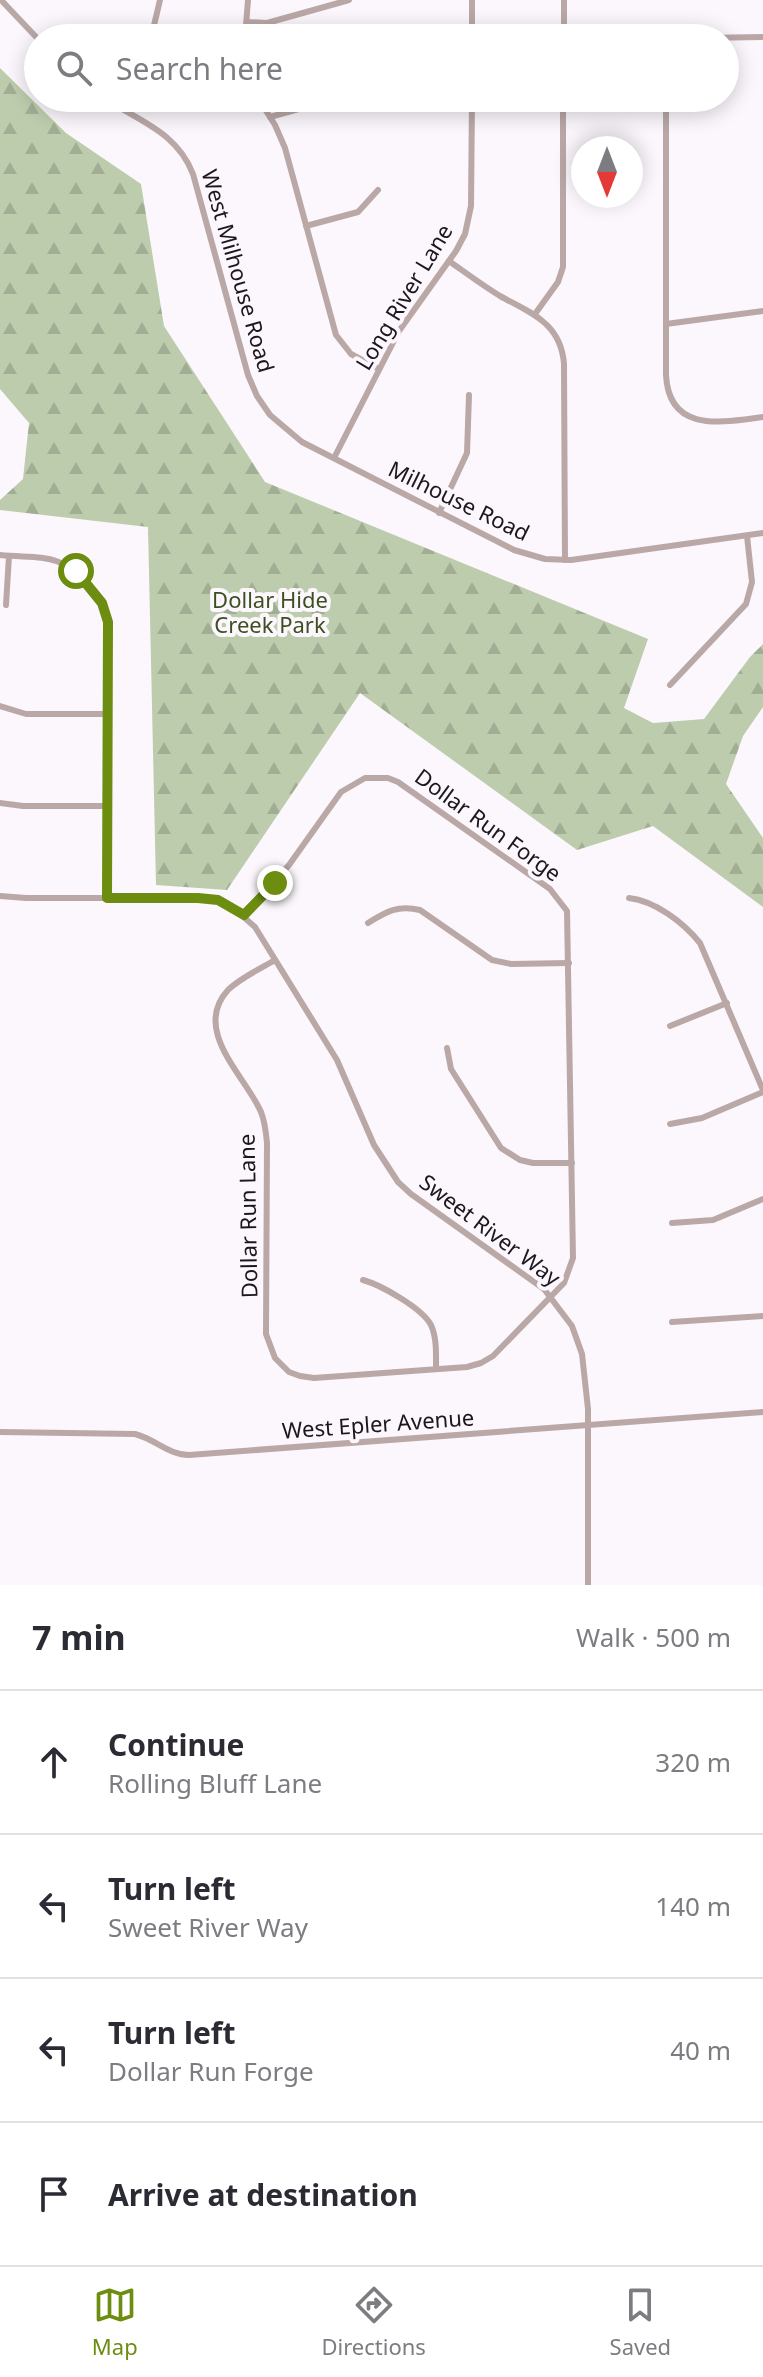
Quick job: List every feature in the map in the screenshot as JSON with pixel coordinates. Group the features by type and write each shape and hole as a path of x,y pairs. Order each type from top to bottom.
{"street":[{"path":"1,0 24,24"},
{"path":"155,24 160,0"},
{"path":"248,0 247,22 267,23 349,0"},
{"path":"472,0 472,24"},
{"path":"564,0 564,24"},
{"path":"739,37 763,37"},
{"name":"West Milhouse Road","path":"127,112 164,133 193,172 248,375 260,402 288,432 334,458"},
{"path":"267,112 285,148 336,335 351,354 379,369"},
{"path":"270,117 288,112"},
{"name":"Long River Lane","path":"334,458 399,331 465,234 470,213 472,112"},
{"path":"535,314 557,284 563,264 563,112"},
{"path":"666,112 666,375 669,391 686,414 712,423 763,417"},
{"path":"306,226 358,212 378,190"},
{"path":"449,261 535,314 554,332 564,356 565,560"},
{"path":"666,324 763,311"},
{"path":"439,513 467,453 469,395"},
{"name":"Milhouse Road","path":"334,458 514,550 545,559 565,560 763,533"},
{"path":"670,685 746,604 752,582 747,536"},
{"path":"0,555 63,562 81,577 102,603 108,622 107,898"},
{"path":"6,605 9,556"},
{"path":"0,706 26,714 107,714"},
{"name":"Dollar Run Forge","path":"244,915 282,874 341,792 365,778 388,778 398,782 550,889 567,911 573,1258 564,1283 493,1356 481,1363 467,1367 314,1378 300,1376 281,1366"},
{"path":"0,803 107,806"},
{"path":"0,896 198,898 218,900 244,915"},
{"path":"629,898 647,900 694,936 705,951 763,1091 702,1118 670,1124"},
{"path":"368,923 386,911 408,907 420,910 486,957 501,963 569,963"},
{"name":"Sweet River Way","path":"244,915 337,1060 374,1145 398,1182 544,1289 572,1326 582,1354 588,1427 588,1585"},
{"name":"Dollar Run Lane","path":"275,960 227,991 216,1013 216,1027 219,1042 265,1124 266,1334 273,1356 281,1366"},
{"path":"670,1026 727,1003"},
{"path":"447,1048 451,1069 501,1148 520,1160 533,1163 572,1163"},
{"path":"672,1223 710,1221 763,1199"},
{"path":"363,1280 377,1284 427,1319 435,1336 436,1369"},
{"path":"672,1322 763,1316"},
{"name":"West Epler Avenue","path":"0,1432 135,1434 150,1438 172,1453 189,1455 763,1412"}],"green space":[{"name":"Dollar Hide Creek Park","path":"0,68 24,92 24,112 45,112 66,133 141,184 164,326 265,482 648,639 624,708 653,723 704,719 763,644 763,707 743,736 726,784 763,838 763,907 653,826 577,850 360,693 227,890 156,885 148,527 0,510 0,500 23,479 29,423 0,389"}],"route":[{"path":"76,571 102,603 108,622 107,898 218,900 244,915 275,883"}]}
